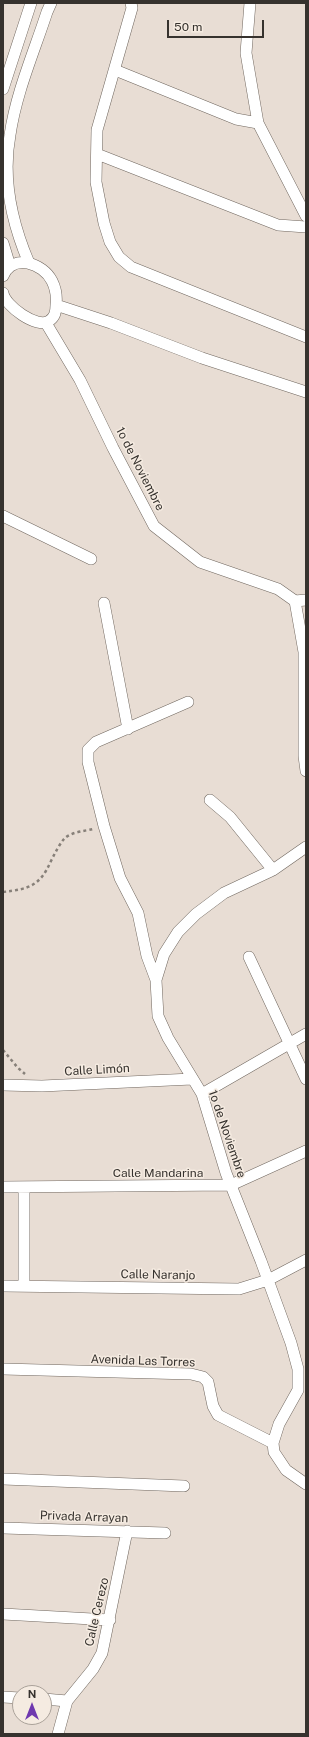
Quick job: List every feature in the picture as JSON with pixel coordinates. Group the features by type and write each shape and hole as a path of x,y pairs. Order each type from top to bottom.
{"street":[{"path":"3,89 31,3"},
{"path":"29,263 18,235 6,175 10,135 15,109 51,3"},
{"path":"131,3 132,8 98,130 96,182 104,223 110,242 118,257 131,267 306,337"},
{"path":"250,3 246,53 258,123 306,216"},
{"path":"115,70 236,119 258,123"},
{"path":"97,154 278,225 306,227"},
{"path":"3,243 10,266"},
{"path":"3,276 10,266 19,263 29,263 42,269 52,280 57,295 56,312 53,319 46,323 37,323 13,309 3,296"},
{"path":"56,305 111,323 202,358 306,392"},
{"name":"1o de Noviembre","path":"46,323 80,380 116,454 154,526 200,562 278,589 301,601 304,652 304,756 306,771"},
{"path":"3,516 91,559"},
{"path":"104,603 128,729"},
{"path":"156,980 147,956 138,913 120,878 104,826 88,762 88,750 96,742 188,702"},
{"path":"210,800 230,817 273,870"},
{"name":"1o de Noviembre","path":"273,1443 279,1424 302,1390 302,1369 231,1185 202,1094 168,1038 158,1016 156,980 164,954 178,932 196,914 224,893 273,870 306,847"},
{"path":"249,957 306,1080"},
{"path":"202,1094 306,1034"},
{"name":"Calle Limón","path":"3,1085 42,1086 192,1078"},
{"name":"Calle Mandarina","path":"3,1187 231,1185 306,1151"},
{"path":"24,1187 24,1286"},
{"name":"Calle Naranjo","path":"3,1286 239,1288 268,1280 306,1260"},
{"name":"Avenida Las Torres","path":"3,1369 191,1374 203,1377 208,1382 213,1406 218,1415 273,1443"},
{"path":"273,1443 274,1452 278,1461 286,1470 306,1484"},
{"path":"3,1479 184,1486"},
{"name":"Privada Arrayan","path":"3,1528 165,1533"},
{"name":"Calle Cerezo","path":"58,1734 67,1701 99,1661 110,1620 128,1532"},
{"path":"3,1614 110,1620"},
{"path":"52,1700 67,1701"}],"path":[{"path":"3,892 20,890 36,884 45,875 55,853 65,838 104,826"},
{"path":"3,1050 18,1068 42,1086"}]}
